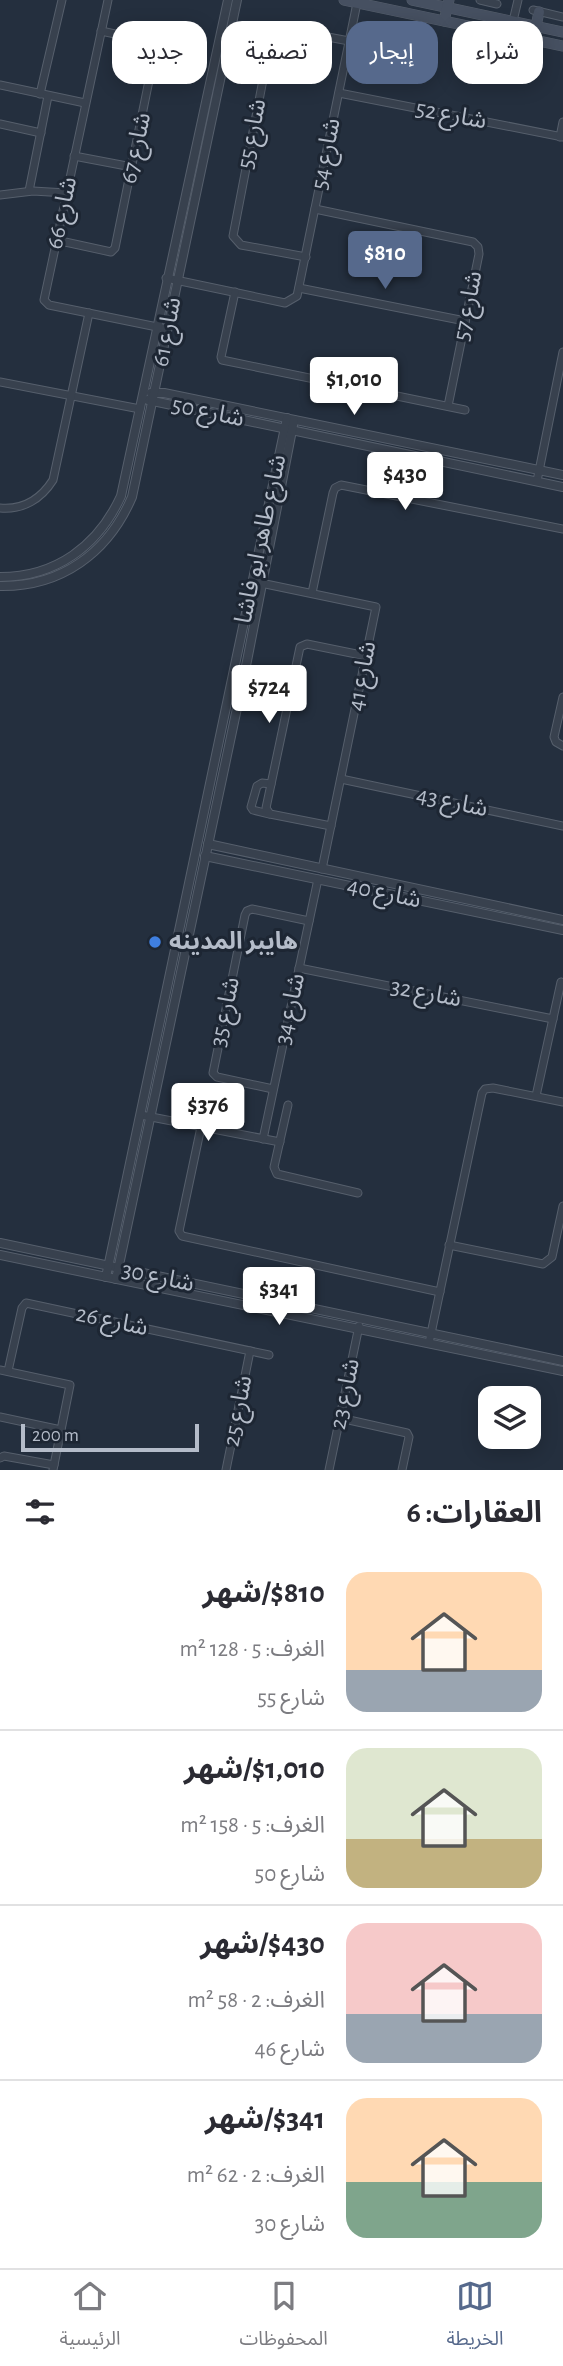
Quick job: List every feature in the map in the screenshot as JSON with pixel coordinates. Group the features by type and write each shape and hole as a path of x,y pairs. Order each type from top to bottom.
{"main road":[{"path":"344,0 563,46"},
{"path":"412,0 448,4 513,21"},
{"path":"444,21 448,4"},
{"path":"536,11 536,21"},
{"path":"543,28 563,32"}],"street":[{"path":"29,191 62,0"},
{"name":"شارع 66","path":"108,0 65,193 45,302 48,305 167,329"},
{"name":"شارع 61","path":"0,577 30,574 57,566 79,552 96,536 121,496 155,326 228,0"},
{"name":"شارع 61","path":"0,586 33,584 61,575 86,560 105,542 132,497 237,0"},
{"path":"480,0 497,4"},
{"path":"513,21 518,0"},
{"name":"شارع 54","path":"353,21 357,3"},
{"path":"536,11 563,17"},
{"name":"شارع 55","path":"306,257 241,245 233,236 273,34 282,29 346,40"},
{"name":"شارع 67","path":"56,240 113,251 132,167 156,44 101,31"},
{"name":"شارع 54","path":"299,288 346,57"},
{"path":"0,85 85,103"},
{"name":"شارع 52","path":"339,93 562,137"},
{"path":"562,137 563,122"},
{"path":"0,124 41,133"},
{"path":"74,156 132,167"},
{"path":"0,195 29,191 65,193"},
{"name":"شارع 57","path":"315,209 476,244 479,254 448,406"},
{"path":"166,278 285,303 294,299 299,288 465,321"},
{"path":"235,292 222,360 465,410"},
{"path":"0,508 23,506 33,501 48,488 57,470 89,313"},
{"path":"537,481 560,381 563,352"},
{"path":"0,382 140,410"},
{"name":"شارع 50","path":"154,397 164,393 563,475"},
{"name":"شارع 50","path":"142,396 563,486"},
{"name":"شارع طاهر ابو فاشا","path":"111,1278 290,419"},
{"path":"312,593 333,494 335,488 341,485 563,529"},
{"name":"شارع طاهر ابو فاشا","path":"145,1116 208,844 257,582"},
{"name":"شارع 41","path":"257,582 375,606 322,869"},
{"path":"270,814 266,809 301,645 307,643 366,656"},
{"path":"563,697 554,737 556,742 563,746"},
{"name":"شارع 43","path":"341,779 563,826"},
{"path":"271,784 262,783 257,786 251,807 255,811 331,826"},
{"name":"شارع 40","path":"208,844 563,920"},
{"name":"شارع 40","path":"205,856 563,930"},
{"name":"شارع 34","path":"262,1139 318,879"},
{"name":"شارع 35","path":"273,1089 217,1077 213,1073 245,915 252,909 309,920"},
{"name":"شارع 32","path":"299,968 553,1018"},
{"path":"536,1096 561,982"},
{"path":"429,1343 481,1096 485,1089 493,1088 563,1102"},
{"path":"288,1105 274,1167 279,1175 358,1193"},
{"path":"145,1116 280,1142"},
{"path":"266,1121 284,1125"},
{"path":"201,1127 178,1231 182,1236 440,1292"},
{"path":"449,1245 543,1265 552,1257 563,1206"},
{"name":"شارع 30","path":"0,1243 563,1361"},
{"name":"شارع 30","path":"0,1255 563,1371"},
{"name":"شارع 26","path":"4,1371 22,1308 26,1303 269,1355"},
{"name":"شارع 23","path":"329,1470 360,1319"},
{"name":"شارع 25","path":"226,1470 250,1351"},
{"path":"0,1458 4,1456 26,1460 53,1468 70,1385 4,1371"},
{"path":"0,1417 61,1430"},
{"path":"340,1418 407,1433 409,1437 402,1470"},
{"path":"24,1470 26,1460"}],"place":[{"name":"هايبر المدينه","path":"155,942"}]}
